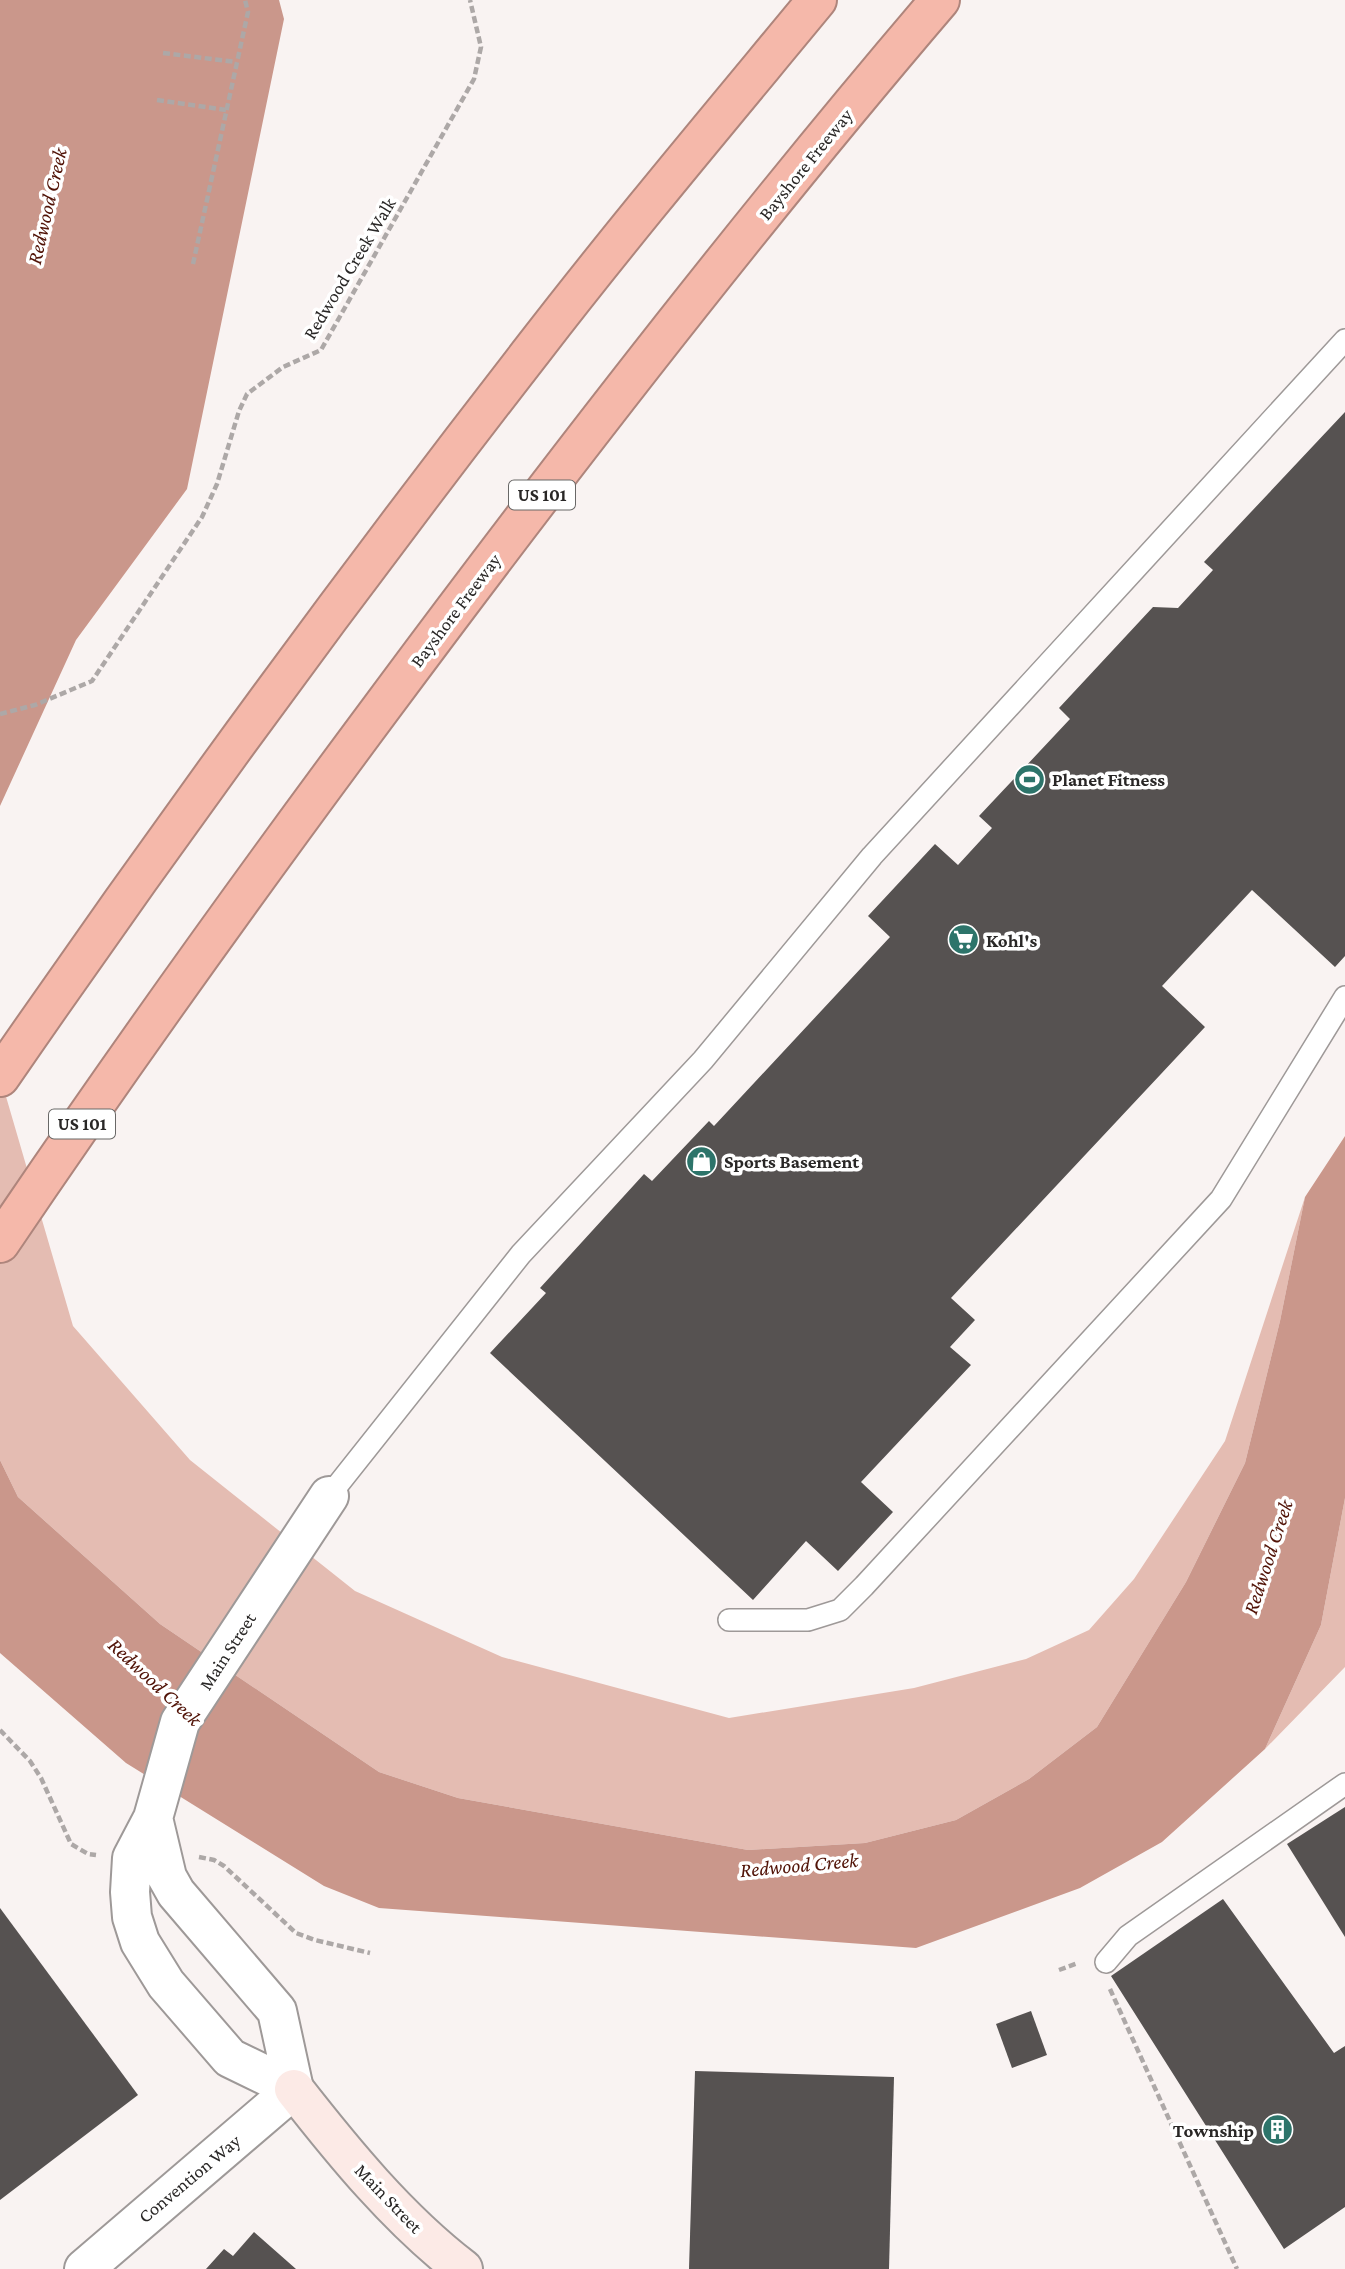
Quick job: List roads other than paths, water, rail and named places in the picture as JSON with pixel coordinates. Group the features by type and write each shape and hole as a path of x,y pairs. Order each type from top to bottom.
{"highway":[{"path":"0,1077 251,721 535,346 817,0"},
{"name":"Bayshore Freeway","path":"0,1243 164,1005 429,643 611,404 940,0"}],"street":[{"name":"Main Street","path":"329,1496 180,1722 157,1803 132,1858 132,1917 141,1942 166,1984 230,2058 294,2089 381,2193 463,2269"},
{"name":"Main Street","path":"157,1803 167,1877 176,1893 277,2011 294,2089"},
{"name":"Convention Way","path":"84,2269 294,2089"}],"lane":[{"path":"329,1496 521,1254 703,1060 872,856 1345,340"},
{"path":"729,1620 808,1620 839,1610 864,1586 1221,1199 1345,997"},
{"path":"1105,1962 1128,1936 1345,1784"}],"water":[{"name":"Redwood Creek","path":"0,0 279,0 284,19 187,489 76,640 0,806"},
{"name":"Redwood Creek","path":"1345,1136 1345,1498 1321,1625 1265,1749 1162,1842 1080,1888 916,1948 379,1908 324,1886 126,1763 0,1653 0,1460 18,1497 160,1624 379,1772 458,1798 748,1850 865,1843 956,1820 1029,1779 1097,1727 1186,1582 1245,1463 1280,1321 1305,1197"}],"place":[{"name":"Planet Fitness","path":"1029,779"},
{"name":"Kohl's","path":"963,940"},
{"name":"Sports Basement","path":"701,1161"},
{"name":"Township","path":"1277,2130"}]}
